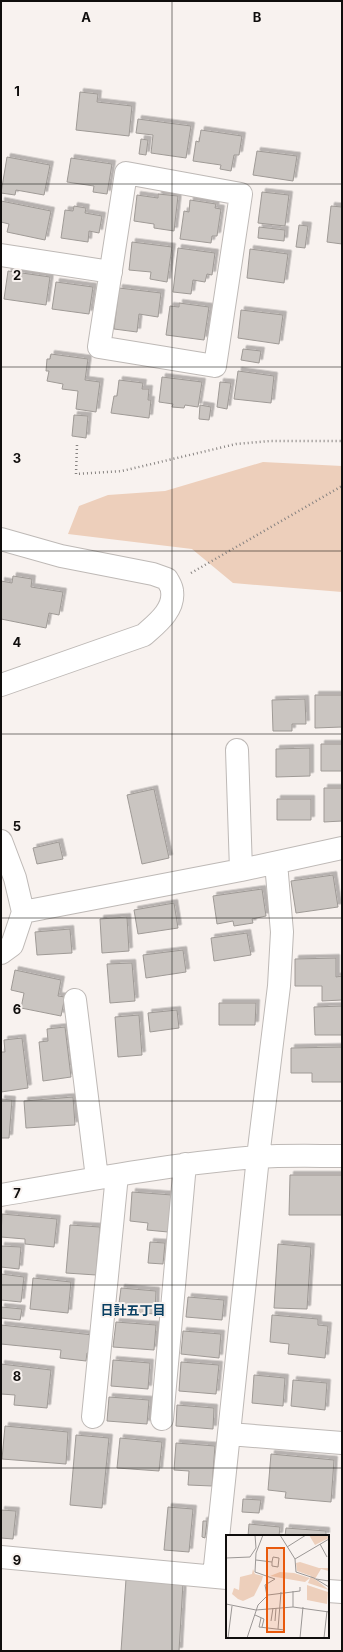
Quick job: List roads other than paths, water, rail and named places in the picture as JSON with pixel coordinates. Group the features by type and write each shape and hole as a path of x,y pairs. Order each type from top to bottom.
{"street":[{"path":"126,173 242,194 215,366 99,347 111,272 126,173"},
{"path":"1,255 111,272"},
{"path":"1,539 60,556 153,574 167,579 172,591 171,602 162,620 144,635 1,685"},
{"path":"237,750 241,870"},
{"path":"1,841 15,878 23,912 12,945 1,954"},
{"path":"23,912 241,870 342,848"},
{"path":"1,1557 220,1577 229,1434 258,1157 279,986 282,932 276,862"},
{"path":"75,1000 107,1176 93,1417"},
{"path":"1,1195 185,1164 258,1157 342,1156"},
{"path":"162,1419 185,1164"},
{"path":"229,1434 342,1443"},
{"path":"329,1590 342,1592"}],"district":[{"name":"日計五丁目","path":"133,1310"}]}
